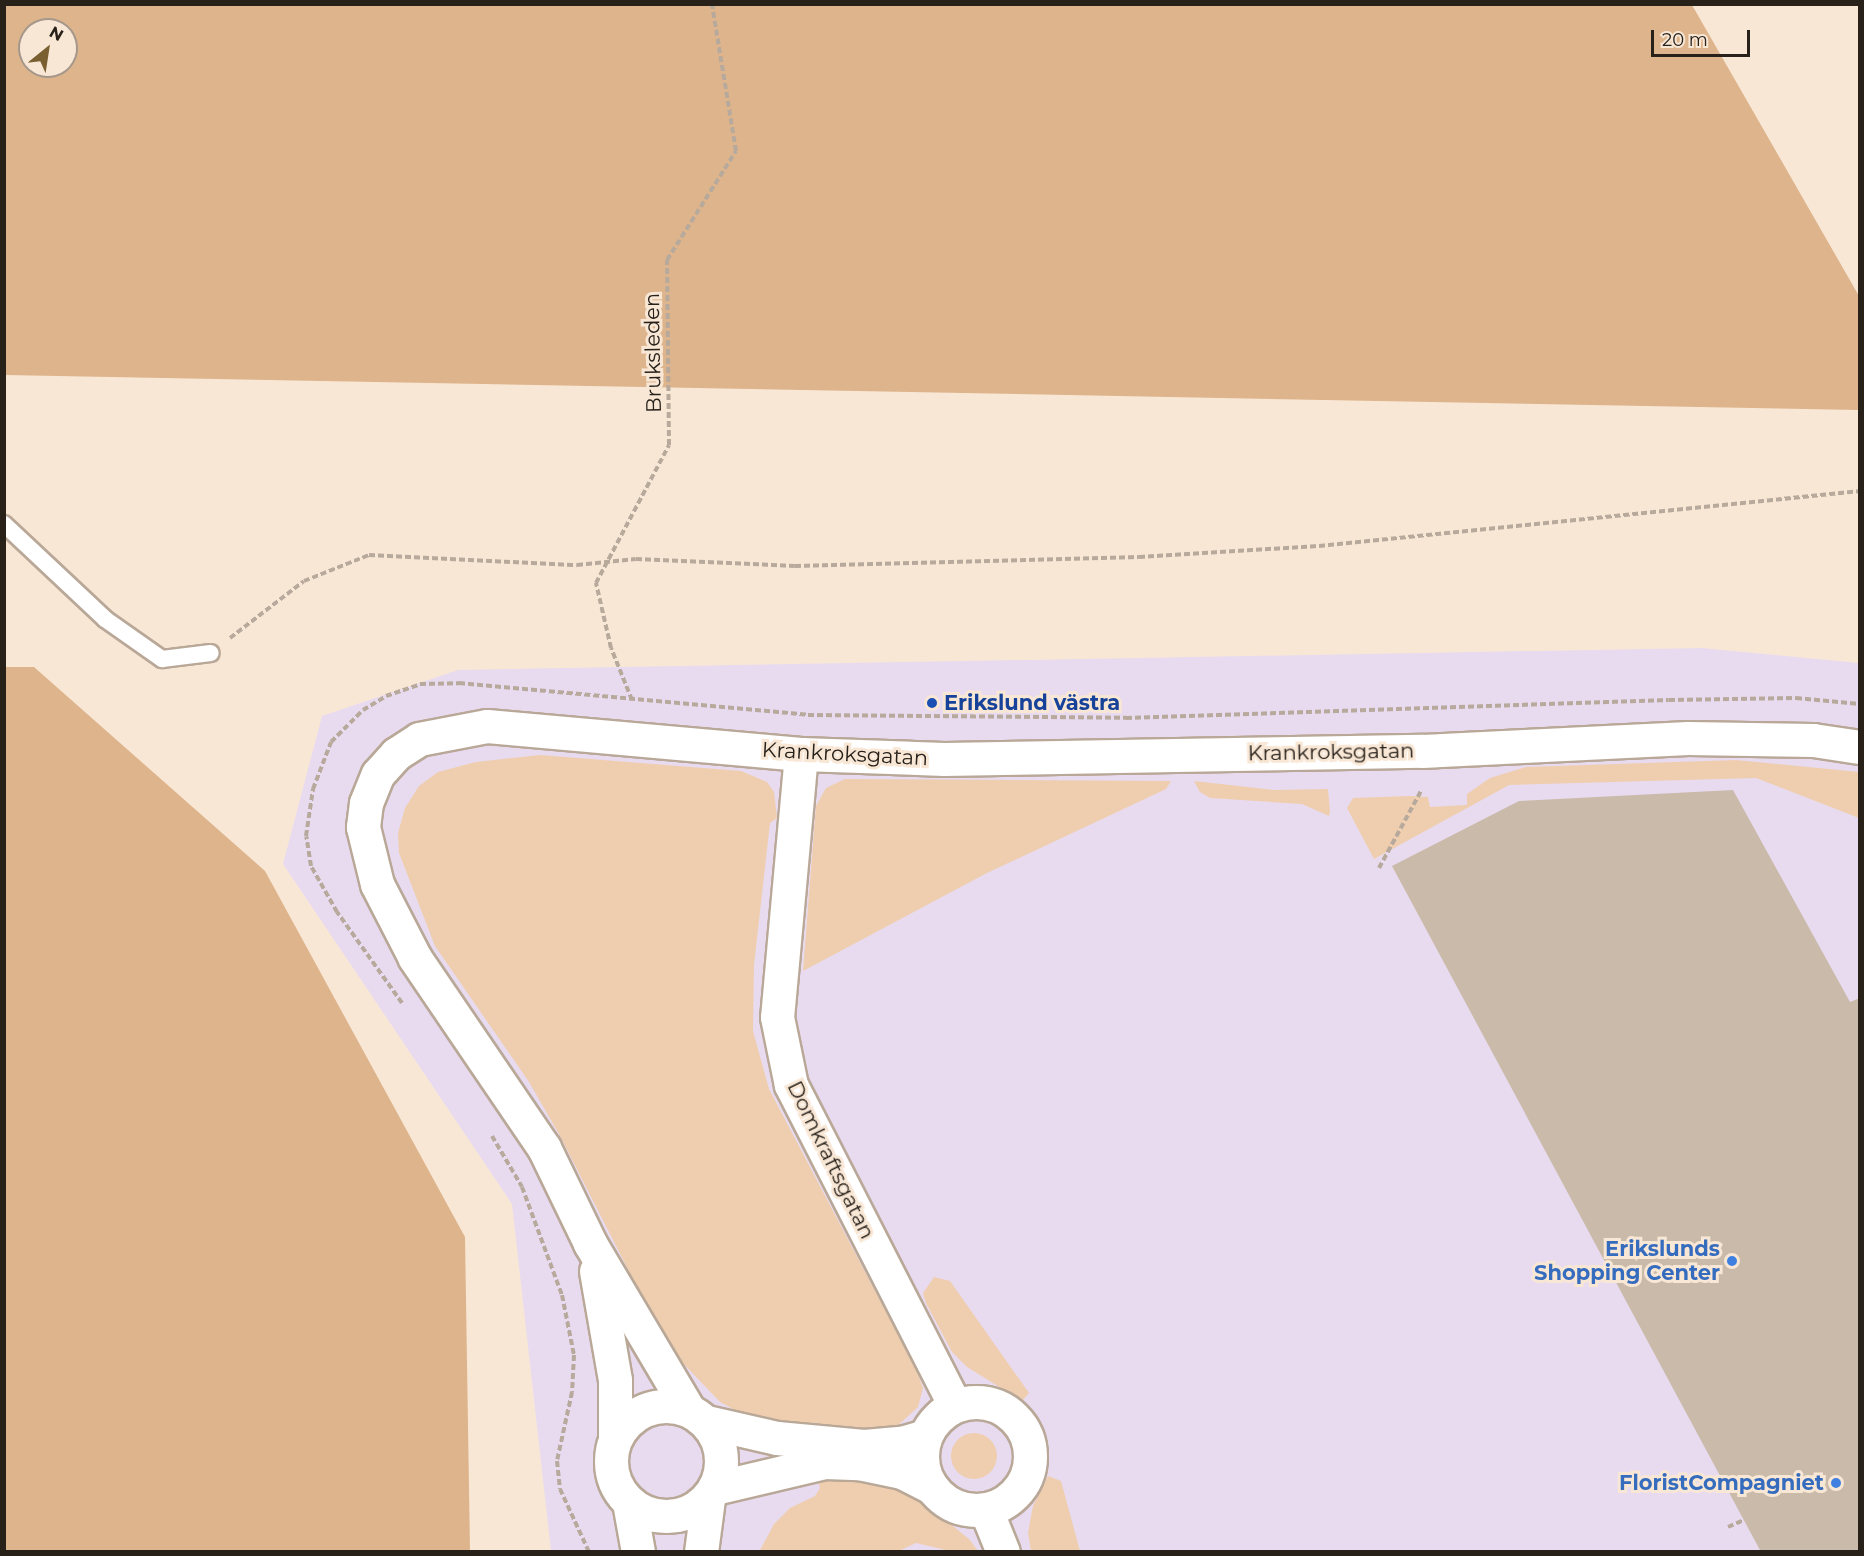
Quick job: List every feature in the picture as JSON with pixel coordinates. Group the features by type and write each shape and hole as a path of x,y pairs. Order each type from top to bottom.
{"street":[{"name":"Krankroksgatan","path":"590,1243 538,1138 390,916 368,856 363,827 366,803 378,774 396,754 419,739 487,726 801,754 944,759 1422,751 1741,738 1860,747"},
{"name":"Domkraftsgatan","path":"801,754 777,1017 791,1085 955,1406"},
{"path":"590,1243 698,1415 719,1442 723,1465 712,1493 701,1551"},
{"path":"590,1243 611,1339 615,1438 610,1461 615,1484 629,1502 647,1514 669,1517 690,1512 712,1493 825,1462 859,1463 902,1472 931,1487 955,1507 986,1510 1007,1501 1022,1484 1029,1463 1028,1440 1017,1421 999,1407 977,1402 955,1406 936,1418 925,1436 921,1462 931,1487"},
{"path":"615,1438 633,1415 660,1405 777,1437 864,1446 901,1443 925,1436"},
{"path":"629,1502 638,1551"},
{"path":"986,1510 1003,1551"}],"lane":[{"path":"4,524 105,619 162,659 211,653"}],"path":[{"name":"Bruksleden","path":"632,700 611,648 596,583 669,445 667,260 736,151 712,4"},
{"path":"211,653 304,581 369,555 577,565 636,559 795,566 1150,557 1319,546 1860,491"},
{"path":"459,682 808,716 1126,718 1796,698 1860,704"},
{"path":"1379,868 1421,791"},
{"path":"1728,1527 1744,1520"}],"shaded area":[{"path":"5,4 1692,5 1859,296 1859,410 5,375"},
{"path":"1702,648 1859,663 1859,1551 551,1551 512,1204 283,864 322,716 458,670"},
{"path":"5,667 34,667 265,871 465,1237 470,1551 5,1551"},
{"path":"540,755 741,771 767,782 774,792 777,818 770,823 754,965 753,1031 769,1089 916,1369 923,1388 918,1407 893,1430 868,1436 750,1418 720,1402 679,1359 638,1289 559,1134 529,1082 435,946 399,853 398,833 405,808 419,786 438,772 476,762"},
{"path":"1736,760 1859,772 1859,818 1756,778 1509,785 1374,859 1347,808 1353,798 1410,796 1428,797 1430,807 1467,805 1467,794 1490,778 1526,767"},
{"path":"845,779 1171,781 1166,789 987,873 803,971 816,806 826,788"},
{"path":"1194,781 1275,790 1328,789 1329,816 1302,804 1210,798 1200,792"},
{"path":"934,1277 950,1281 1029,1393 1022,1401 967,1367 952,1352 923,1293"},
{"path":"979,1433 991,1439 996,1447 996,1465 991,1473 983,1478 969,1479 961,1476 954,1469 951,1451 954,1443 961,1436"},
{"path":"848,1475 873,1476 918,1498 969,1539 978,1551 950,1551 916,1543 899,1551 759,1552 774,1524 790,1508 815,1496 820,1488 818,1480"},
{"path":"1048,1476 1061,1481 1080,1551 1031,1551 1028,1533 1033,1506"}],"building":[{"name":"Erikslunds Shopping Center","path":"1733,790 1850,1002 1860,998 1860,1552 1761,1552 1392,866 1519,801"}],"place":[{"name":"Erikslund västra","path":"932,703"},
{"name":"Erikslunds Shopping Center","path":"1732,1261"},
{"name":"FloristCompagniet","path":"1836,1483"}]}
